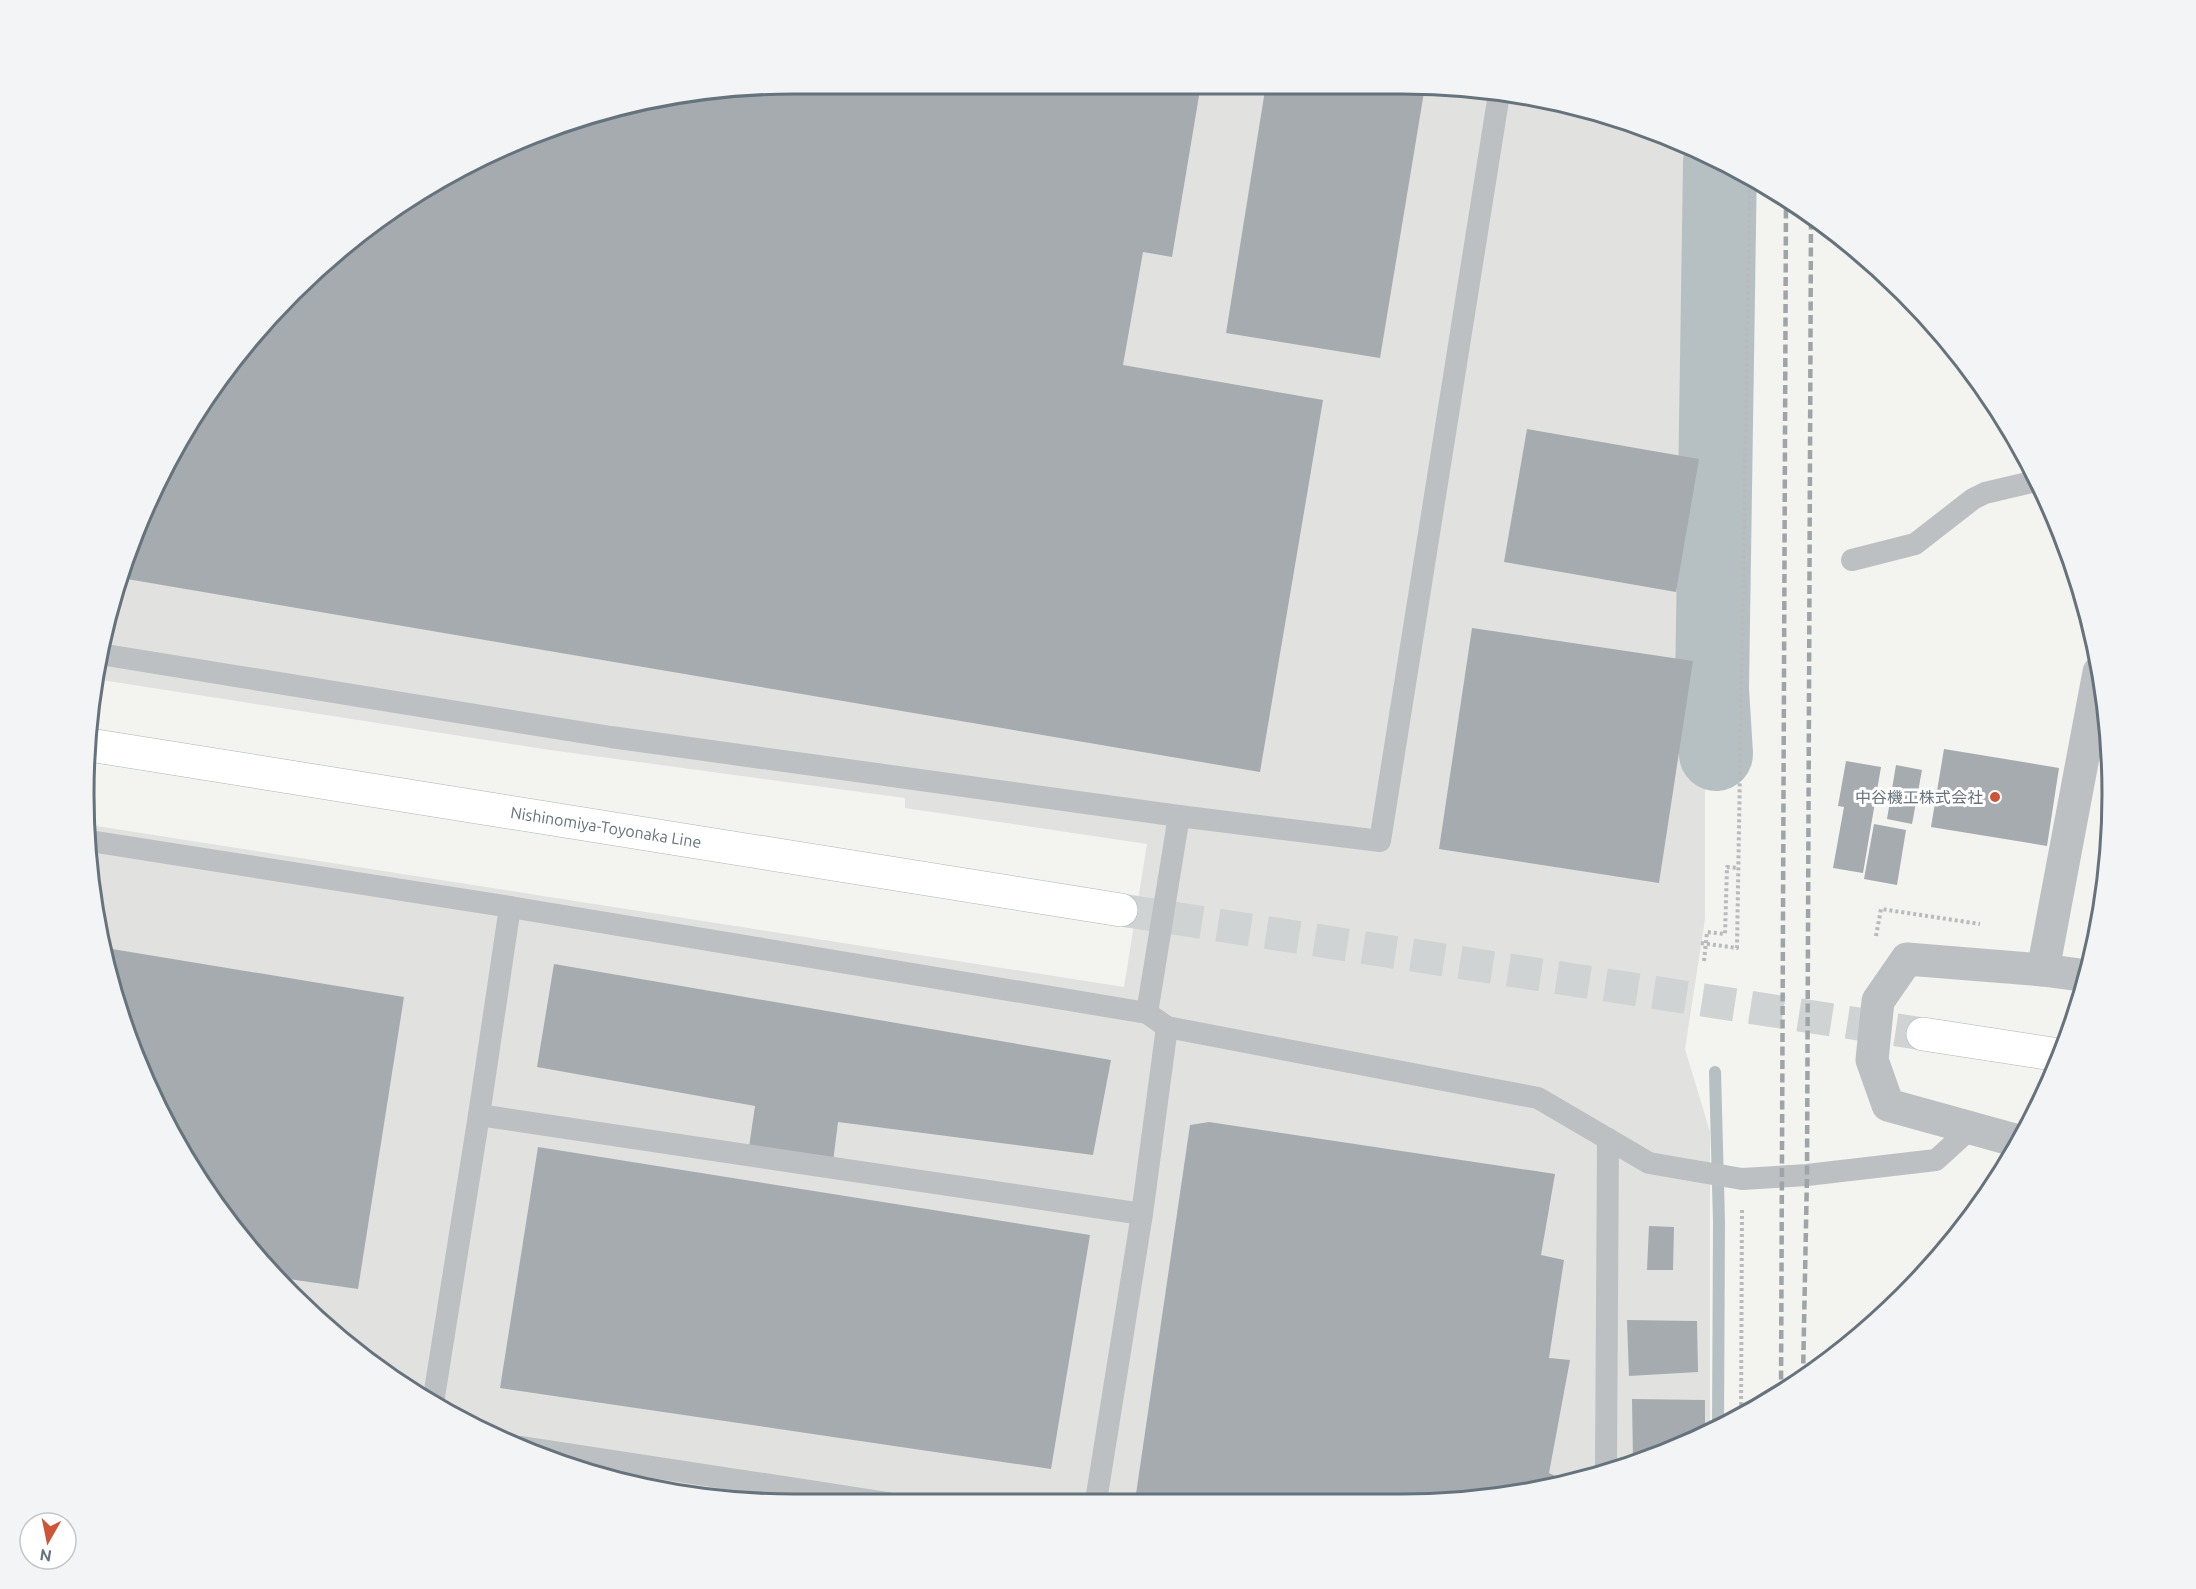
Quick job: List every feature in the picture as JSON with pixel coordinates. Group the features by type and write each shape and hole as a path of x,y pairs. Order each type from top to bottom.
{"main road":[{"name":"Nishinomiya-Toyonaka Line","path":"96,746 1121,910"},
{"path":"1923,1034 2051,1054"}],"street":[{"path":"2043,970 2095,695"},
{"path":"2011,1139 1888,1105 1872,1060 1878,1001 1907,959 2078,975"}],"lane":[{"path":"109,655 611,737 1179,816 1380,841 1498,101"},
{"path":"1852,560 1915,543 1973,499 1985,493 2028,483"},
{"path":"1147,1013 1179,816"},
{"path":"96,842 510,907 1147,1013 1167,1027 1538,1098 1649,1163 1742,1179 1807,1175 1936,1160 1971,1128"},
{"path":"434,1395 510,907"},
{"path":"1097,1494 1142,1214 1167,1027"},
{"path":"479,1116 1142,1214"},
{"path":"1606,1464 1608,1139"},
{"path":"557,1452 829,1494"}],"path":[{"path":"1701,943 1737,948 1750,187"},
{"path":"1704,961 1707,932 1725,934 1727,867 1738,868"},
{"path":"1741,1406 1742,1179"}],"shaded area":[{"path":"794,94 1402,94 1447,96 1493,100 1583,118 1627,132 1705,164 1705,919 1685,1049 1710,1132 1710,1422 1669,1441 1583,1471 1493,1489 1447,1493 794,1494 703,1489 613,1471 527,1441 444,1401 368,1350 300,1289 239,1221 188,1144 148,1062 118,976 100,886 95,826 1124,987 1147,844 905,808 905,798 550,750 104,680 118,613 148,527 188,444 239,368 300,300 368,239 444,188 485,167 527,148 613,118 703,100"}],"building":[{"path":"794,94 1199,94 1172,257 1143,252 1123,365 1323,400 1260,772 129,579 148,527 188,444 239,368 268,333 333,268 368,239 444,188 485,167 527,148 613,118 703,100"},
{"path":"1264,94 1424,95 1380,358 1226,333"},
{"path":"1527,429 1699,459 1676,592 1504,562"},
{"path":"1472,628 1693,661 1659,883 1439,849"},
{"name":"中谷機工株式会社","path":"1944,749 2059,768 2047,846 1931,827"},
{"path":"1846,761 1881,767 1863,873 1833,868 1844,807 1838,806"},
{"path":"1896,765 1922,770 1912,824 1887,819"},
{"path":"1874,824 1906,830 1897,885 1864,879"},
{"path":"112,949 404,997 358,1289 291,1279 239,1221 188,1144 167,1104 132,1020"},
{"path":"554,964 1111,1060 1093,1155 838,1122 833,1162 749,1147 755,1106 537,1067"},
{"path":"1209,1122 1555,1174 1541,1255 1564,1260 1549,1358 1570,1360 1549,1473 1557,1477 1493,1489 1447,1493 1136,1494 1190,1125"},
{"path":"538,1147 1090,1235 1051,1469 500,1388"},
{"path":"1649,1226 1674,1227 1673,1270 1647,1270"},
{"path":"1627,1320 1697,1321 1698,1372 1629,1376"},
{"path":"1632,1399 1705,1400 1705,1425 1633,1455"}],"waterway":[{"path":"1716,754 1712,689 1720,172"},
{"path":"1715,1072 1719,1222 1718,1418"}],"tunnel":[{"path":"1121,910 1923,1034"}],"railway":[{"path":"1781,1383 1786,209"},
{"path":"1803,1368 1807,1175 1811,227"}],"place":[{"name":"中谷機工株式会社","path":"1995,797"}]}
